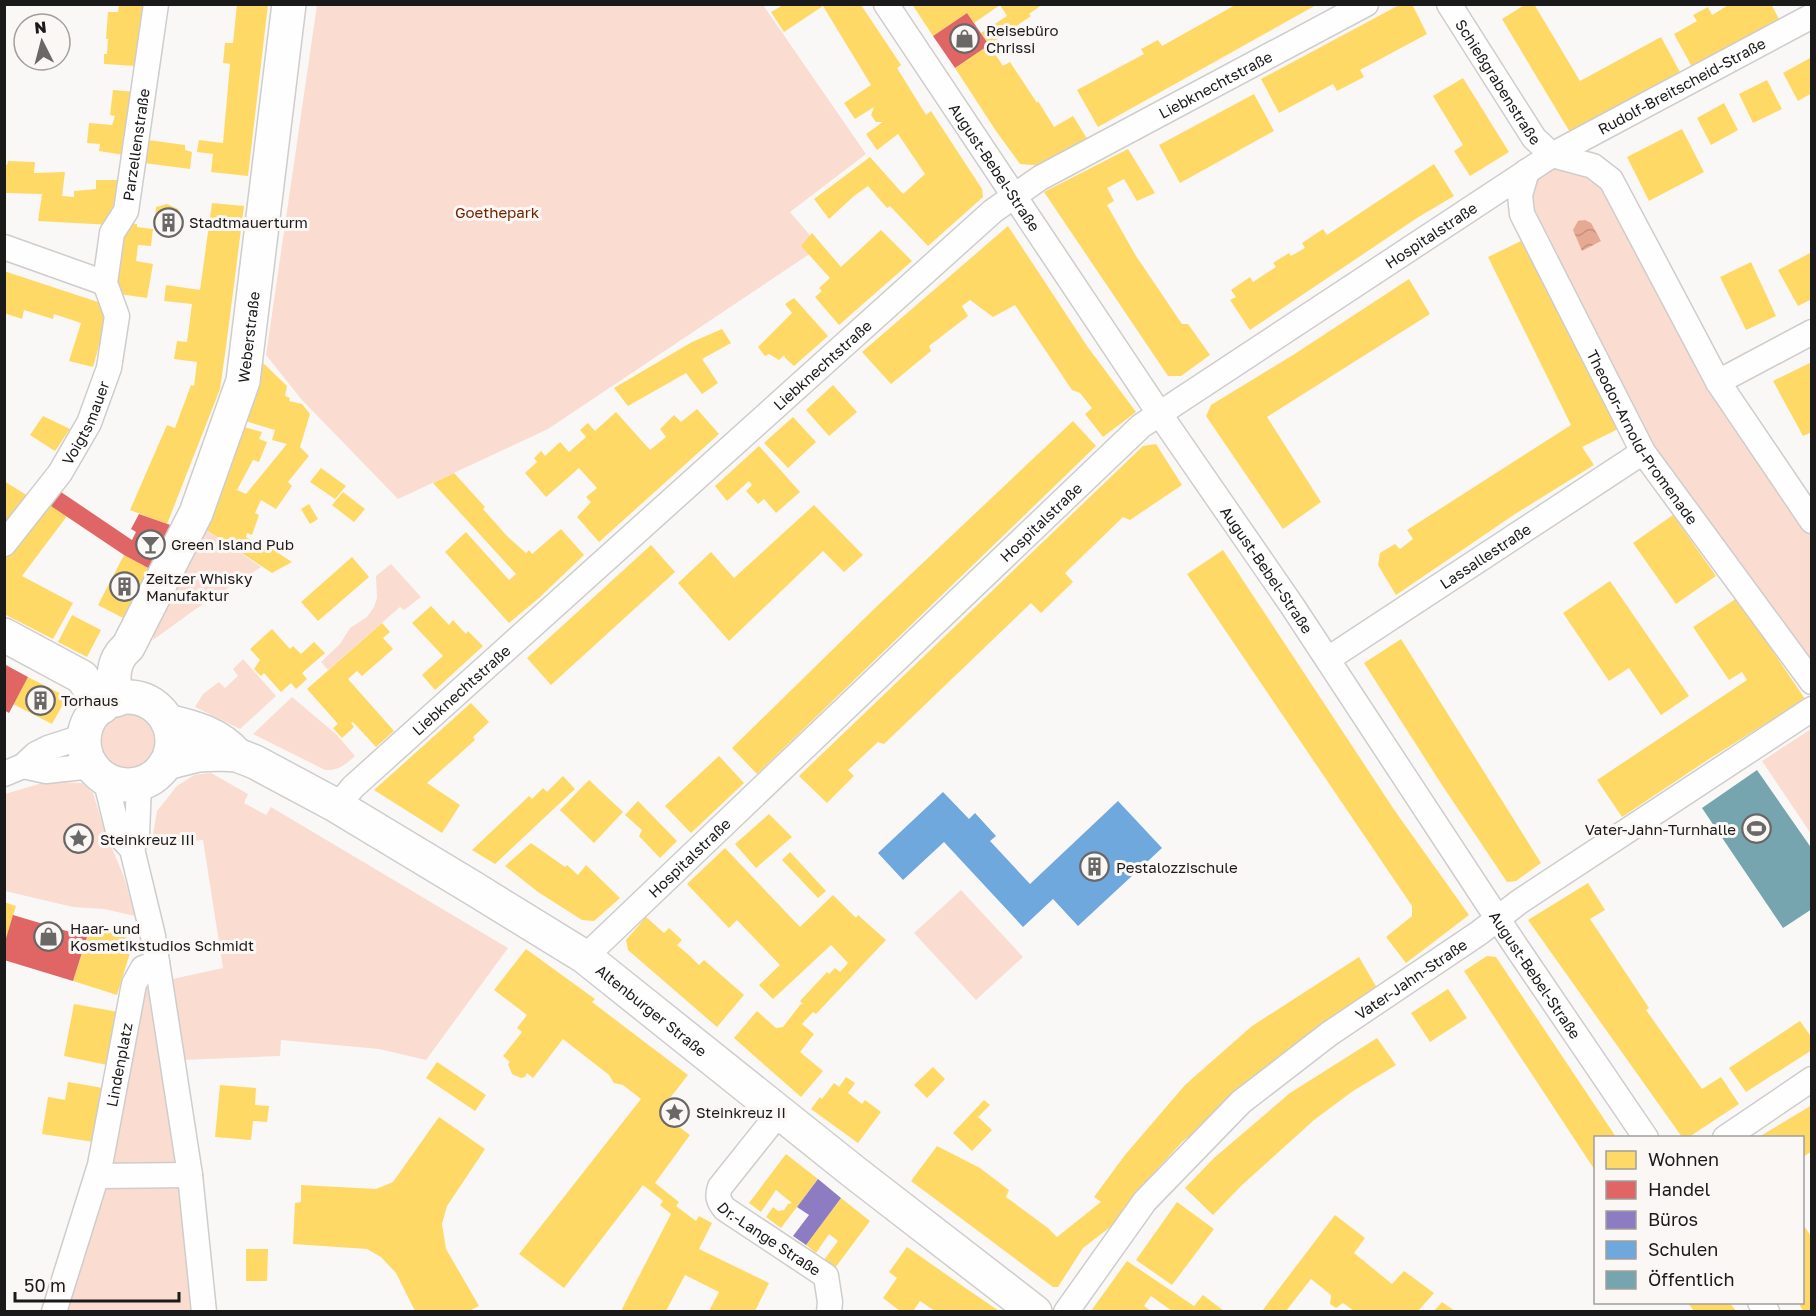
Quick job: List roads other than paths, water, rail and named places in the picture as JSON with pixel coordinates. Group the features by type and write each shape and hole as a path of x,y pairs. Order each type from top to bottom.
{"main road":[{"name":"Weberstraße","path":"132,707 114,672 120,654 128,647 196,513 243,381 289,4"},
{"path":"4,635 132,707 172,743 166,764 152,778 139,783 122,785 94,760 90,720 132,707"},
{"name":"Altenburger Straße","path":"132,707 193,727 226,742 237,755 337,806 585,957 779,1113 1035,1311"},
{"name":"Altenburger Straße","path":"166,764 198,754 237,755"}],"street":[{"name":"Parzellenstraße","path":"105,283 112,233 126,211 156,4"},
{"name":"August-Bebel-Straße","path":"886,4 1159,413 1328,659 1498,919 1645,1136"},
{"name":"Liebknechtstraße","path":"337,806 353,787 1013,195 1040,178 1366,4"},
{"name":"Schießgrabenstraße","path":"1449,4 1534,138 1552,155"},
{"name":"Rudolf-Breitscheid-Straße","path":"1552,155 1812,16"},
{"path":"1552,155 1593,166 1611,180 1718,382 1812,521"},
{"name":"Hospitalstraße","path":"585,957 1141,426 1552,155"},
{"name":"Theodor-Arnold-Promenade","path":"1527,171 1520,195 1522,214 1643,452 1812,682"},
{"path":"4,247 105,283"},
{"name":"Voigtsmauer","path":"4,543 60,473 89,423 109,368 117,316 105,283"},
{"path":"1718,382 1812,332"},
{"name":"Lassallestraße","path":"1328,659 1643,452"},
{"name":"Vater-Jahn-Straße","path":"1066,1311 1145,1201 1241,1102 1329,1034 1479,933 1519,902 1812,709"},
{"path":"14,770 48,748 94,760 119,835 132,849 153,936 190,1175 204,1311"},
{"path":"132,849 137,835 139,783"},
{"name":"Lindenplatz","path":"54,1311 97,1176 134,984 143,968 157,963"},
{"path":"1726,1136 1812,1079"},
{"name":"Dr.-Lange Straße","path":"779,1113 720,1186 717,1194 719,1202 725,1209 826,1276 829,1311"},
{"path":"97,1176 190,1175"}],"water":[{"path":"1585,220 1591,223 1601,241 1582,251 1573,230 1578,221"}],"place":[{"name":"Reisebüro Chrissi","path":"965,39"},
{"name":"Stadtmauerturm","path":"168,222"},
{"name":"Green Island Pub","path":"150,544"},
{"name":"Zeitzer Whisky Manufaktur","path":"125,587"},
{"name":"Torhaus","path":"40,700"},
{"name":"Vater-Jahn-Turnhalle","path":"1757,829"},
{"name":"Steinkreuz III","path":"79,839"},
{"name":"Pestalozzischule","path":"1095,867"},
{"name":"Haar- und Kosmetikstudios Schmidt","path":"49,937"},
{"name":"Steinkreuz II","path":"675,1112"}],"park label":[{"name":"Goethepark","path":"497,212"}]}
